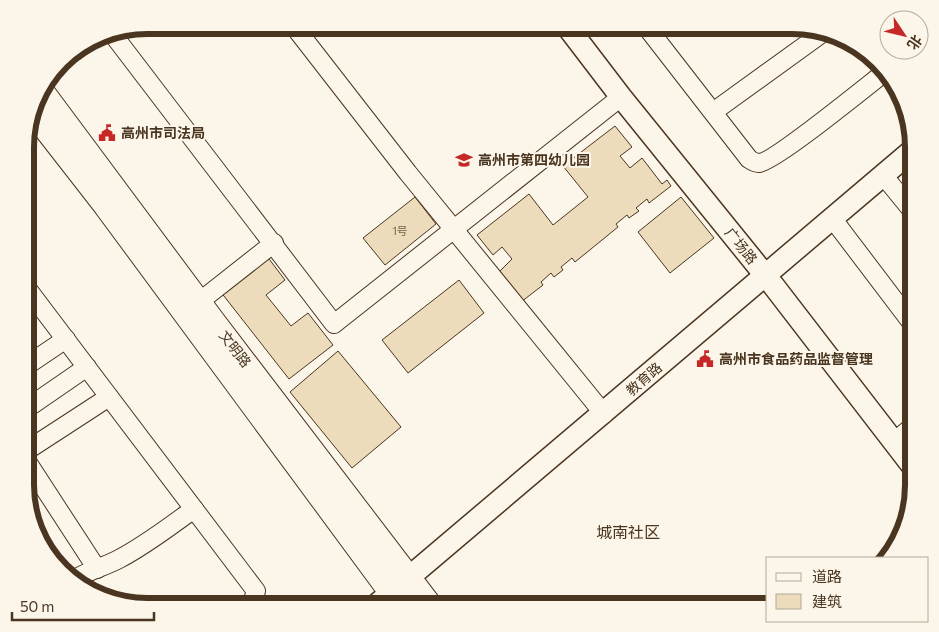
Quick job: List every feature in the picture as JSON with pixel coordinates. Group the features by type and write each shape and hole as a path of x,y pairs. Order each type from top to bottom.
{"main road":[{"name":"文明路","path":"45,96 199,302 394,596"},
{"name":"文明路","path":"38,118 98,196 394,596"}],"street":[{"path":"300,34 454,229 604,414"},
{"name":"广场路","path":"573,34 621,98 765,276 905,456"},
{"path":"652,34 753,162 760,163 785,148 880,76"},
{"path":"713,112 817,37"},
{"path":"116,38 334,324 621,98"},
{"name":"教育路","path":"394,596 905,157"},
{"path":"883,175 905,202"},
{"path":"832,218 905,314"},
{"path":"199,302 274,243"},
{"path":"34,298 256,591 254,598"},
{"path":"34,361 66,340"},
{"path":"34,403 87,367"},
{"path":"34,446 109,397"},
{"path":"894,442 905,433"},
{"path":"34,472 97,569"},
{"path":"81,576 130,553 194,509"}],"building":[{"path":"615,126 632,147 620,156 630,168 642,158 662,184 667,180 671,186 649,203 647,199 636,208 639,211 629,218 627,215 616,224 618,227 575,262 572,258 561,267 563,270 554,277 551,273 541,282 543,285 521,302 498,273 512,259 502,247 493,255 477,235 529,194 553,225 588,197 563,166"},
{"path":"415,197 436,224 385,265 363,238"},
{"path":"681,197 714,238 670,273 638,232"},
{"path":"266,255 285,280 266,295 291,326 308,313 333,345 289,379 220,291"},
{"path":"459,280 484,313 408,373 382,340"},
{"path":"338,351 401,427 352,468 290,392"}],"place":[{"name":"高州市司法局","path":"107,133"},
{"name":"高州市第四幼儿园","path":"464,160"},
{"name":"高州市食品药品监督管理","path":"705,359"}],"district":[{"name":"城南社区","path":"628,532"}]}
